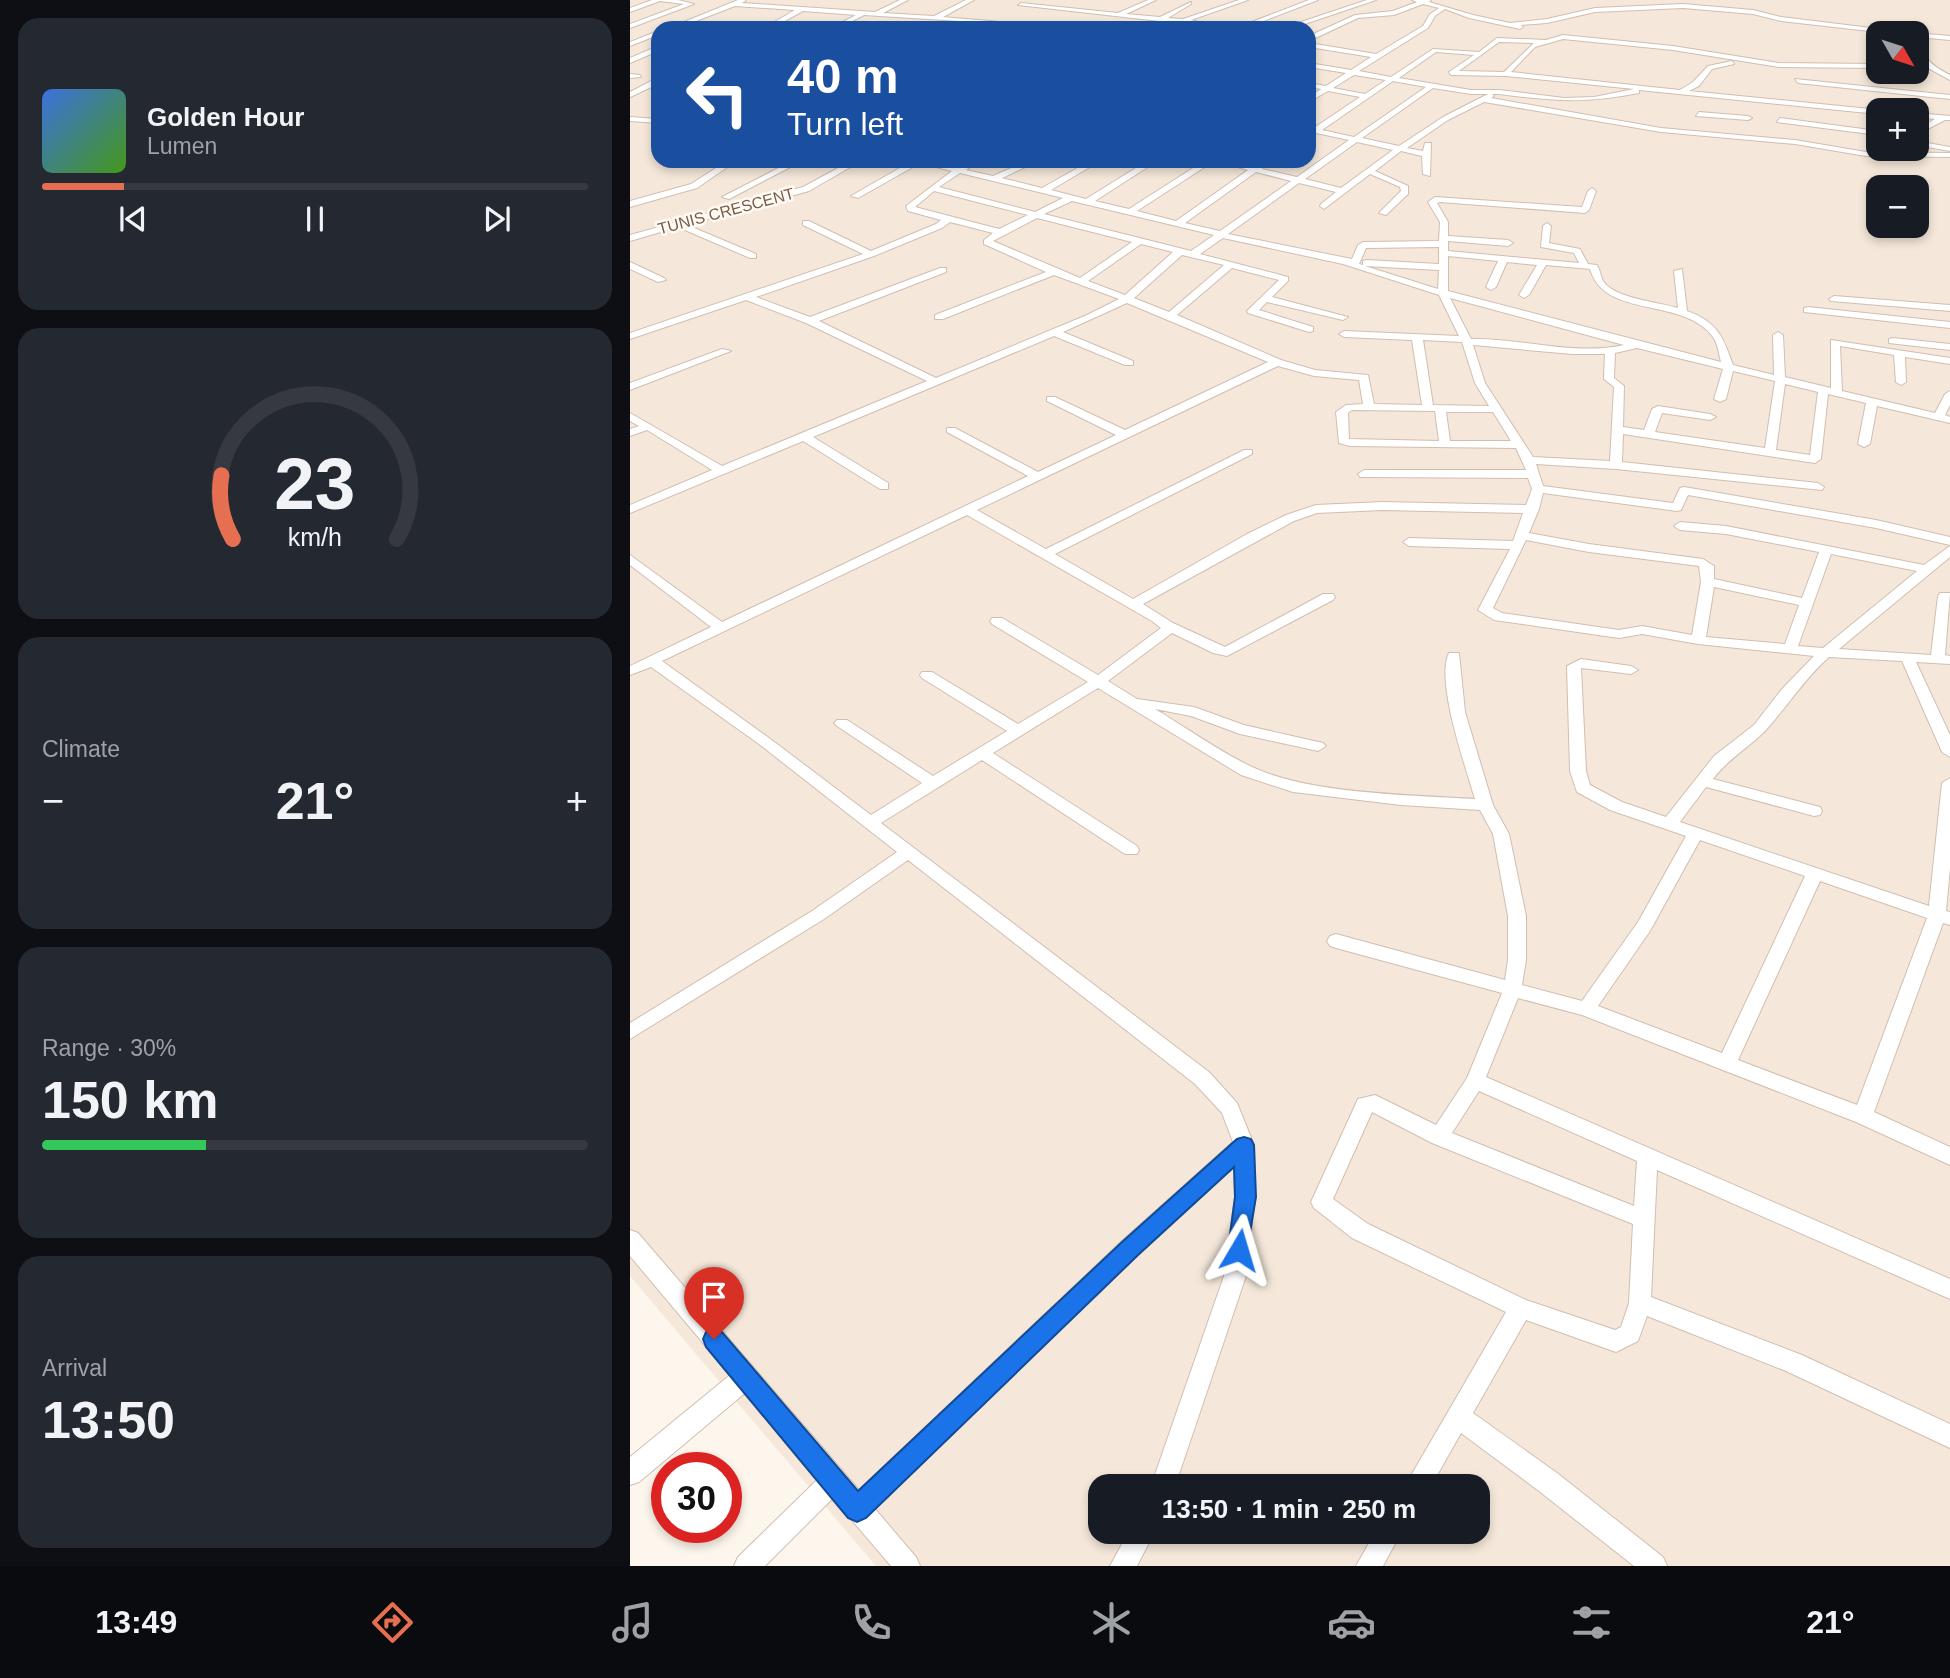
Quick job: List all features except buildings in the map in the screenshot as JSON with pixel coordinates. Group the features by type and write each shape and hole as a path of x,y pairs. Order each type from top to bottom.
{"street":[{"path":"630,10 660,0 725,8"},
{"path":"691,21 743,0"},
{"path":"875,15 905,0"},
{"path":"936,19 971,0"},
{"path":"1013,11 1031,0"},
{"path":"1120,18 1153,0"},
{"path":"1257,21 1315,0"},
{"path":"1306,21 1373,0"},
{"path":"1415,0 1426,1 1471,18 1535,31"},
{"path":"1316,36 1357,16 1394,13 1426,1"},
{"path":"1161,19 1189,2"},
{"path":"1021,5 1076,10 1120,18 1130,16 1183,21 1244,2"},
{"path":"630,29 691,4"},
{"path":"734,4 976,21"},
{"path":"1076,10 1087,5"},
{"path":"733,15 753,6"},
{"path":"1316,167 1430,85 1481,54 1514,25 1603,9 1683,6 1753,12 1781,19 1866,29"},
{"path":"1316,95 1426,27 1432,15 1444,7"},
{"path":"780,21 802,9"},
{"path":"1273,9 1324,15"},
{"path":"847,21 862,13"},
{"path":"998,21 1004,17"},
{"path":"630,29 651,33"},
{"path":"1543,33 1788,65 1866,66"},
{"path":"630,44 651,36"},
{"path":"1929,36 1950,38"},
{"path":"1506,74 1533,46 1563,37"},
{"path":"1497,40 1547,42"},
{"path":"1329,55 1353,41"},
{"path":"1316,129 1443,44"},
{"path":"1316,46 1377,56"},
{"path":"1435,50 1481,54"},
{"path":"630,61 651,51"},
{"path":"1679,93 1696,84 1710,67 1741,60"},
{"path":"1316,64 1321,61"},
{"path":"1777,140 1777,124 1798,81 1794,69 1788,65"},
{"path":"1929,65 1950,78"},
{"path":"1316,68 1472,92 1499,92 1564,100 1594,99 1645,89"},
{"path":"1931,68 1950,69"},
{"path":"1451,73 1506,74 1744,100 1789,98 1819,107 1866,111"},
{"path":"1324,206 1398,149 1430,130 1442,118 1529,78"},
{"path":"1798,81 1950,97"},
{"path":"630,95 651,84"},
{"path":"1872,98 1878,84"},
{"path":"1316,86 1366,96"},
{"path":"1688,133 1706,96"},
{"path":"1482,99 1688,133 1777,140 1866,154 1950,155"},
{"path":"1580,114 1594,99"},
{"path":"1564,100 1580,114"},
{"path":"1744,100 1743,107 1757,140"},
{"path":"1813,125 1819,107"},
{"path":"1699,114 1748,118"},
{"path":"1929,116 1947,118"},
{"path":"1929,127 1947,118"},
{"path":"630,119 651,120"},
{"path":"1780,120 1866,132"},
{"path":"1327,123 1332,134"},
{"path":"1427,174 1426,154 1430,130"},
{"path":"1316,132 1426,154"},
{"path":"1929,145 1950,149"},
{"path":"630,204 694,186 721,168"},
{"path":"726,197 784,168"},
{"name":"TUNIS CRESCENT","path":"630,238 806,189 844,168"},
{"path":"855,196 906,168"},
{"path":"946,168 1350,262 1443,293 1823,392 1944,419 1950,394"},
{"path":"963,168 912,202 911,209 1000,232"},
{"path":"996,178 1018,168"},
{"path":"1044,191 1084,168"},
{"path":"1089,201 1142,168"},
{"path":"1132,211 1199,168"},
{"path":"1247,168 1342,191"},
{"path":"1179,223 1258,168"},
{"path":"1192,255 1314,168"},
{"path":"1369,171 1404,186 1405,192 1383,213"},
{"path":"694,186 704,190"},
{"path":"932,188 1285,279 1263,298 1252,312 1309,329"},
{"path":"1592,191 1585,211 1438,199 1432,202 1444,222 1443,293 1466,340 1480,383 1529,460 1538,489 1520,540 1485,610 1490,614 1619,634 1642,630 1698,640 1828,653 1908,660 1943,660 1945,596"},
{"path":"715,194 726,197 735,208"},
{"path":"630,195 661,195"},
{"path":"1073,197 1000,232 987,242 1054,272 1170,316 1277,362 1314,373 1364,377 1369,406"},
{"path":"630,337 871,254 925,233 948,219"},
{"path":"806,223 871,254"},
{"path":"678,224 753,256"},
{"path":"1547,226 1544,245 1577,251 1585,266"},
{"path":"1082,281 1139,241"},
{"path":"1350,262 1363,245 1444,246 1508,243"},
{"path":"1444,246 1504,259 1594,267 1599,282 1619,296 1683,310 1714,331 1722,343 1723,357 1728,368 1720,399"},
{"path":"630,509 1056,333 1127,299 1179,252"},
{"path":"1492,287 1504,259"},
{"path":"1350,262 1443,267"},
{"path":"1524,295 1544,262"},
{"path":"630,265 661,280"},
{"path":"1170,316 1230,265"},
{"path":"810,321 943,270"},
{"path":"1679,271 1680,292 1685,303 1683,310"},
{"path":"939,317 1029,285 1054,272"},
{"path":"748,297 810,321 937,382"},
{"path":"1263,298 1343,317"},
{"path":"1834,299 1950,308"},
{"path":"1808,310 1950,325"},
{"path":"1056,333 1129,363"},
{"path":"1344,334 1466,340 1610,352 1636,345"},
{"path":"1770,454 1780,381 1778,335"},
{"path":"1417,337 1445,444"},
{"path":"1893,341 1950,347"},
{"path":"1837,395 1835,342 1950,361"},
{"path":"630,387 726,351"},
{"path":"1610,352 1609,379 1619,386 1616,465"},
{"path":"1899,352 1901,382"},
{"path":"630,671 1277,362"},
{"path":"1619,430 1815,459 1823,392"},
{"path":"1051,399 1126,435"},
{"path":"1864,444 1872,403"},
{"path":"1497,409 1369,406 1344,408 1343,441 1521,446"},
{"path":"1648,434 1658,409 1710,417"},
{"path":"630,416 720,470"},
{"path":"630,433 648,426"},
{"path":"951,430 1037,476"},
{"path":"803,436 884,486"},
{"path":"1046,554 1248,452"},
{"path":"1529,460 1616,465 1818,487"},
{"path":"1364,474 1533,474"},
{"path":"1538,489 1677,507 1684,491 1876,524 1950,541"},
{"path":"1133,604 1252,537 1290,518 1316,509 1370,506 1532,509"},
{"path":"968,510 1168,626 1227,652 1328,597"},
{"path":"1680,526 1726,530 1927,569"},
{"path":"1409,542 1520,540 1703,563 1707,566 1708,582 1698,640"},
{"path":"1790,649 1827,548"},
{"path":"1669,824 1719,760 1759,728 1793,685 1950,550"},
{"path":"630,559 721,628"},
{"path":"1708,582 1807,603"},
{"path":"997,621 1247,771 1299,788 1401,800 1485,805"},
{"path":"869,823 1099,681 1163,634 1168,626"},
{"path":"1439,1136 1475,1081 1512,990 1517,960 1517,916 1501,834 1485,805 1458,712 1452,667 1454,656"},
{"path":"1908,660 1950,754 1950,777"},
{"path":"652,661 764,741 1202,1078 1230,1109 1244,1145 1245,1197 1236,1276 1167,1474"},
{"path":"1631,670 1581,663 1574,666 1572,671 1578,771 1583,789 1616,806 1944,917"},
{"path":"927,675 1018,731"},
{"path":"1132,701 1194,712 1240,729 1318,746"},
{"path":"842,723 934,784"},
{"path":"982,753 1131,850"},
{"path":"1703,781 1814,811"},
{"path":"1863,1116 1944,917 1950,783"},
{"path":"1586,1009 1644,926 1696,833"},
{"path":"630,1031 818,915 908,852"},
{"path":"1727,1063 1815,873"},
{"path":"1336,941 1429,964 1512,990 1586,1009 1863,1116 1950,1157"},
{"path":"1475,1081 1647,1154 1950,1289"},
{"path":"1644,1219 1439,1136 1375,1103 1368,1104 1321,1202 1360,1231 1521,1308 1616,1341 1630,1334 1640,1303 1644,1219 1647,1154"},
{"path":"857,1509 1130,1248 1244,1145"},
{"path":"630,1240 907,1566"},
{"path":"1640,1303 1794,1363 1950,1436"},
{"path":"1424,1474 1521,1308"},
{"path":"630,1473 746,1377"},
{"path":"1459,1417 1548,1482 1654,1566"},
{"path":"747,1566 833,1481"},
{"path":"1123,1566 1136,1544"},
{"path":"1373,1564 1383,1544"}],"shaded area":[{"path":"630,0 1950,0 1950,1566 876,1566 630,1276"}],"route":[{"path":"714,1339 857,1509 1130,1248 1244,1145 1245,1197 1239,1250"}]}
